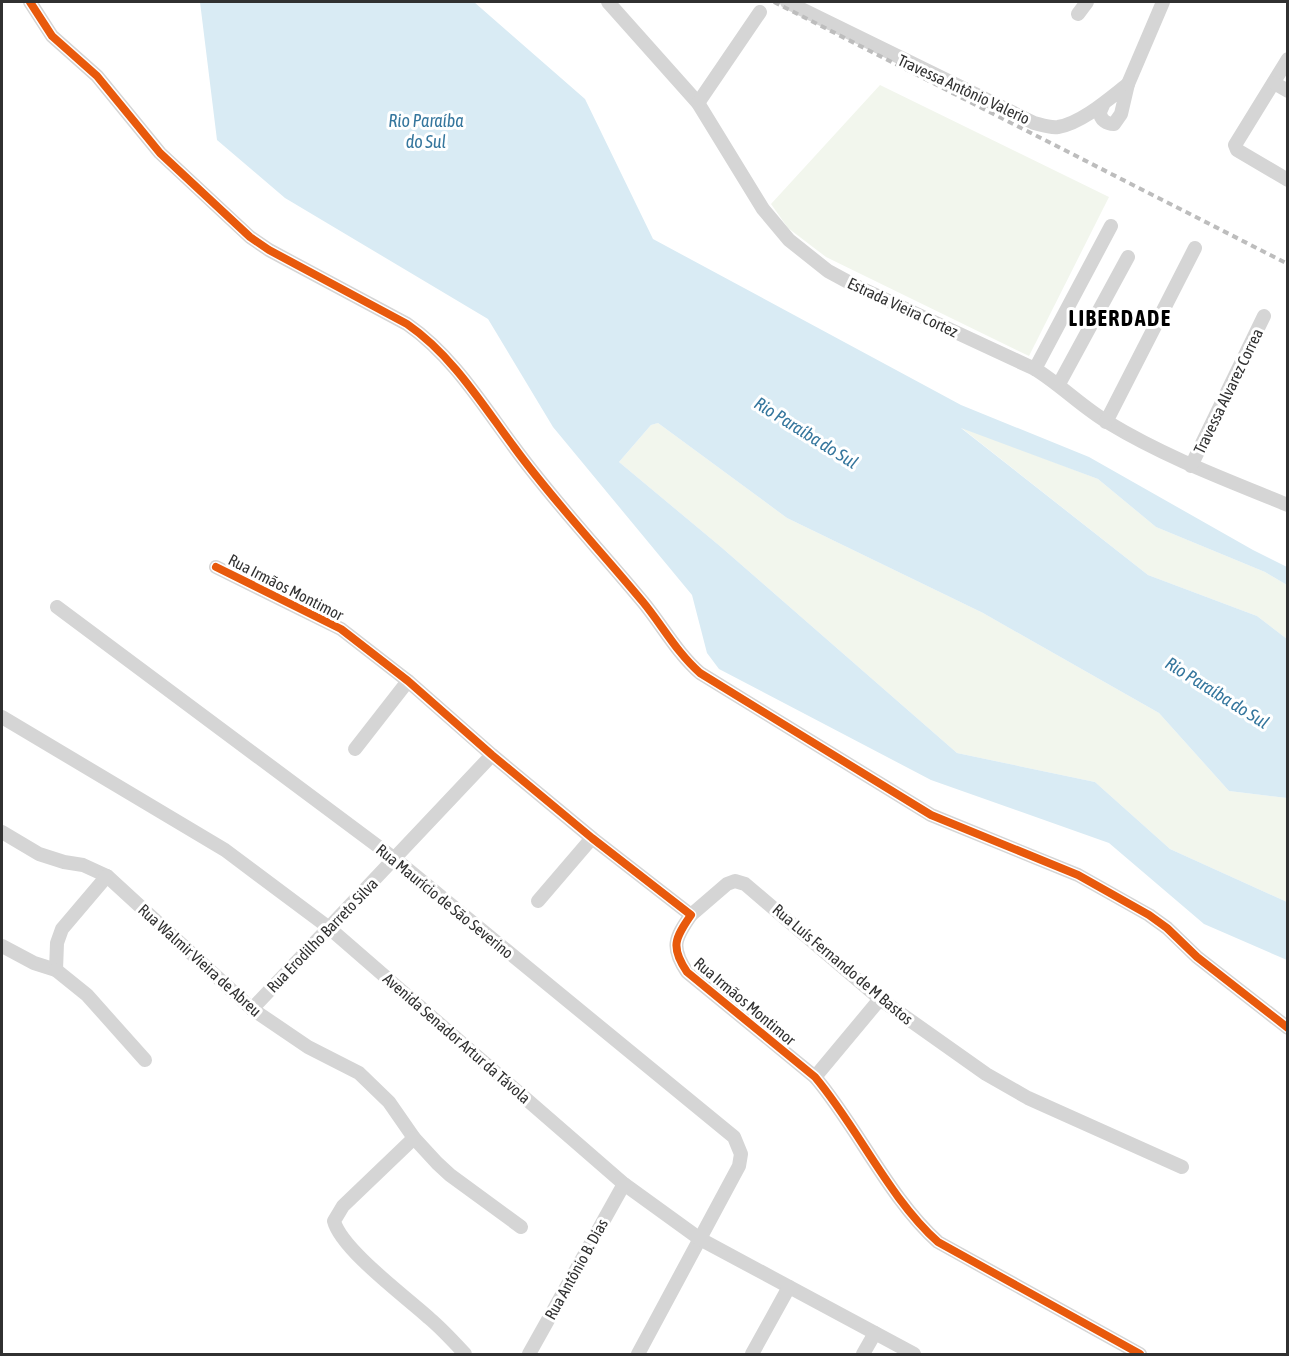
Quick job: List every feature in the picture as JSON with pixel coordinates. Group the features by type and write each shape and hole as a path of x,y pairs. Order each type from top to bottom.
{"street":[{"path":"30,2 52,36 97,76 160,153 250,237 269,250 406,324 440,351 472,390 550,496 640,599 683,657 699,673 912,805 931,815 1063,868 1149,915 1167,928 1197,957 1287,1028"},
{"name":"Estrada Vieira Cortez","path":"608,2 698,103 774,225 806,255 852,284 1035,369 1059,384 1106,422 1150,447 1287,505"},
{"name":"Travessa Antônio Valerio","path":"787,2 1034,123 1057,127 1074,121 1104,103 1128,84"},
{"path":"1077,14 1087,2"},
{"path":"1104,103 1100,112 1104,121 1114,124 1121,114 1128,84 1163,2"},
{"path":"698,103 760,12"},
{"path":"1287,59 1235,146 1237,150 1287,180"},
{"path":"1274,83 1287,91"},
{"path":"1035,369 1111,226"},
{"path":"1106,422 1195,248"},
{"path":"1059,384 1128,256"},
{"name":"Travessa Alvarez Correa","path":"1191,466 1264,316"},
{"name":"Rua Irmãos Montimor","path":"216,567 341,629 408,681 591,838 691,915 678,933 675,947 676,954 687,972 815,1077 830,1095 903,1203 938,1242 1140,1354"},
{"name":"Rua Maurício de São Severino","path":"57,607 395,859 734,1137 741,1154 740,1166 638,1354"},
{"path":"355,749 408,681"},
{"name":"Avenida Senador Artur da Távola","path":"2,717 225,850 328,927 624,1184 700,1239 914,1354"},
{"name":"Rua Erodilho Barreto Silva","path":"252,1010 492,755"},
{"name":"Rua Walmir Vieira de Abreu","path":"2,832 39,854 90,867 107,876 252,1010 308,1047 359,1073 389,1102 414,1138 450,1175 521,1227"},
{"path":"538,901 591,838"},
{"path":"56,970 57,943 62,929 107,876"},
{"name":"Rua Luís Fernando de M Bastos","path":"691,915 727,884 739,882 752,889 880,999 986,1074 1028,1098 1182,1167"},
{"path":"2,946 34,963 56,970 87,995 145,1060"},
{"path":"815,1077 880,999"},
{"path":"414,1138 343,1206 334,1221 340,1235 358,1254 439,1327 465,1354"},
{"name":"Rua Antônio B. Dias","path":"529,1354 624,1184"},
{"path":"752,1354 789,1287"},
{"path":"863,1354 875,1333"}],"shaded area":[{"path":"880,85 1109,197 1029,356 826,257 788,228 771,204"},
{"path":"658,423 787,518 983,613 1159,713 1229,791 1287,798 1287,902 1170,849 1095,782 957,753 721,547 619,462 651,425"},
{"path":"959,426 1098,479 1156,527 1265,572 1287,585 1287,639 1257,616 1148,575"}],"water":[{"name":"Rio Paraíba do Sul","path":"200,2 474,2 585,99 653,239 961,405 1089,457 1287,567 1287,585 1265,572 1156,527 1098,479 961,428 1148,575 1257,616 1287,639 1287,798 1229,791 1159,713 983,613 787,518 658,423 651,425 619,462 721,547 957,753 1095,782 1170,849 1287,902 1287,960 1204,924 1109,843 931,780 719,669 707,653 692,595 553,427 488,319 285,198 217,140"}],"railway":[{"path":"774,2 1288,264"}],"cycle path":[{"path":"30,2 52,36 97,76 160,153 250,237 269,250 407,324 438,350 465,381 545,487 643,602 684,657 700,673 931,815 1078,875 1149,915 1167,928 1197,957 1288,1028"},
{"path":"216,567 341,629 408,681 592,838 691,915 681,930 677,943 678,956 687,972 815,1077 904,1205 938,1242 1140,1354"}],"district":[{"name":"LIBERDADE","path":"1120,318"}]}
